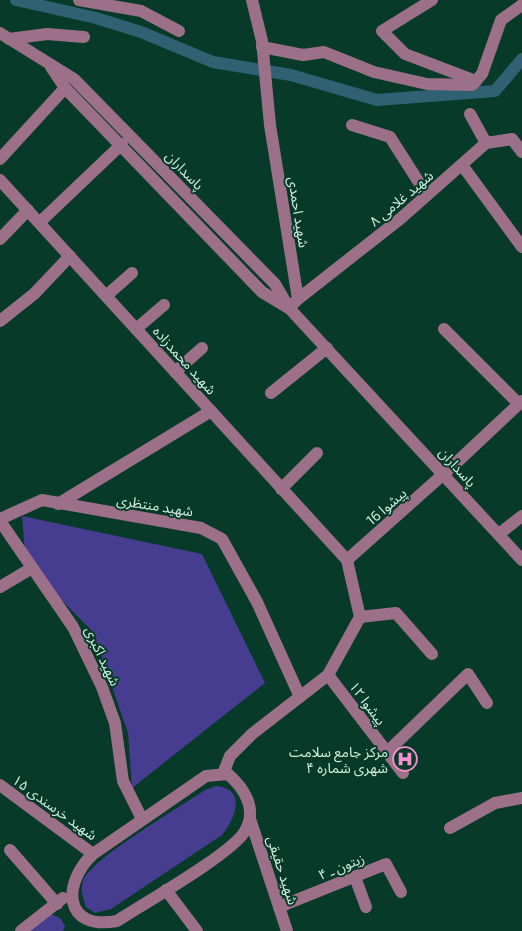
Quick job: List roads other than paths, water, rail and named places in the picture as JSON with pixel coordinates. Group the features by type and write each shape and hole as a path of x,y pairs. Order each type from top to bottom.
{"street":[{"path":"79,0 141,11 179,31"},
{"path":"432,0 382,31 405,54 476,81"},
{"name":"شهید احمدی","path":"254,2 263,51 269,116 298,299"},
{"path":"263,51 304,56 324,52 374,72 427,84 472,85 482,74 501,20 522,5"},
{"path":"5,36 47,34 84,36"},
{"name":"پاسداران","path":"5,36 74,79 274,284 289,308 522,560"},
{"name":"پاسداران","path":"49,64 64,88 122,144 262,292 289,308"},
{"path":"0,159 64,88"},
{"path":"470,114 486,143 512,139 522,152"},
{"path":"352,126 390,137 427,195"},
{"name":"۸ شهید غلامی","path":"298,299 427,195 486,143"},
{"path":"40,222 122,144"},
{"path":"462,165 522,247"},
{"name":"شهید محمدزاده","path":"0,180 347,560"},
{"path":"0,239 28,210"},
{"path":"0,321 34,294 70,256"},
{"path":"106,296 132,273"},
{"path":"289,308 298,299"},
{"path":"136,329 164,305"},
{"path":"444,329 520,402"},
{"path":"175,372 202,348"},
{"path":"271,394 327,348"},
{"name":"پیشوا 16","path":"347,560 444,474 520,402"},
{"path":"58,504 211,411"},
{"path":"281,489 317,453"},
{"name":"شهید منتظری","path":"0,520 42,500 201,528 222,539 257,602 300,697"},
{"path":"499,534 522,516"},
{"name":"شهید اکبری","path":"0,520 73,627 102,687 115,723 123,781 142,819"},
{"path":"99,925 84,919 77,913 72,899 72,889 81,865 93,854 142,819 206,776 223,774 230,756 252,734 328,675 360,617 347,560"},
{"path":"0,587 32,568"},
{"path":"360,617 396,613 432,654"},
{"path":"387,752 468,674 487,703"},
{"name":"پیشوا ۱۲","path":"328,675 403,773"},
{"name":"شهید حقیقی","path":"223,774 228,774 242,786 248,799 250,818 287,931"},
{"name":"شهید خرسندی ۱۵","path":"0,785 93,854"},
{"path":"450,828 495,803 522,798"},
{"path":"86,931 99,925 117,921 239,841 250,818"},
{"path":"10,850 57,904"},
{"name":"زیتون ـ ۴","path":"279,907 386,864 401,892"},
{"path":"355,877 366,907"},
{"path":"21,931 57,904 72,889"},
{"path":"166,890 197,931"}],"waterway":[{"path":"16,0 96,18 141,32 213,62 291,75 377,100 495,91 522,59"}],"place":[{"name":"مرکز جامع سلامت شهری شماره ۴","path":"405,759"}]}
